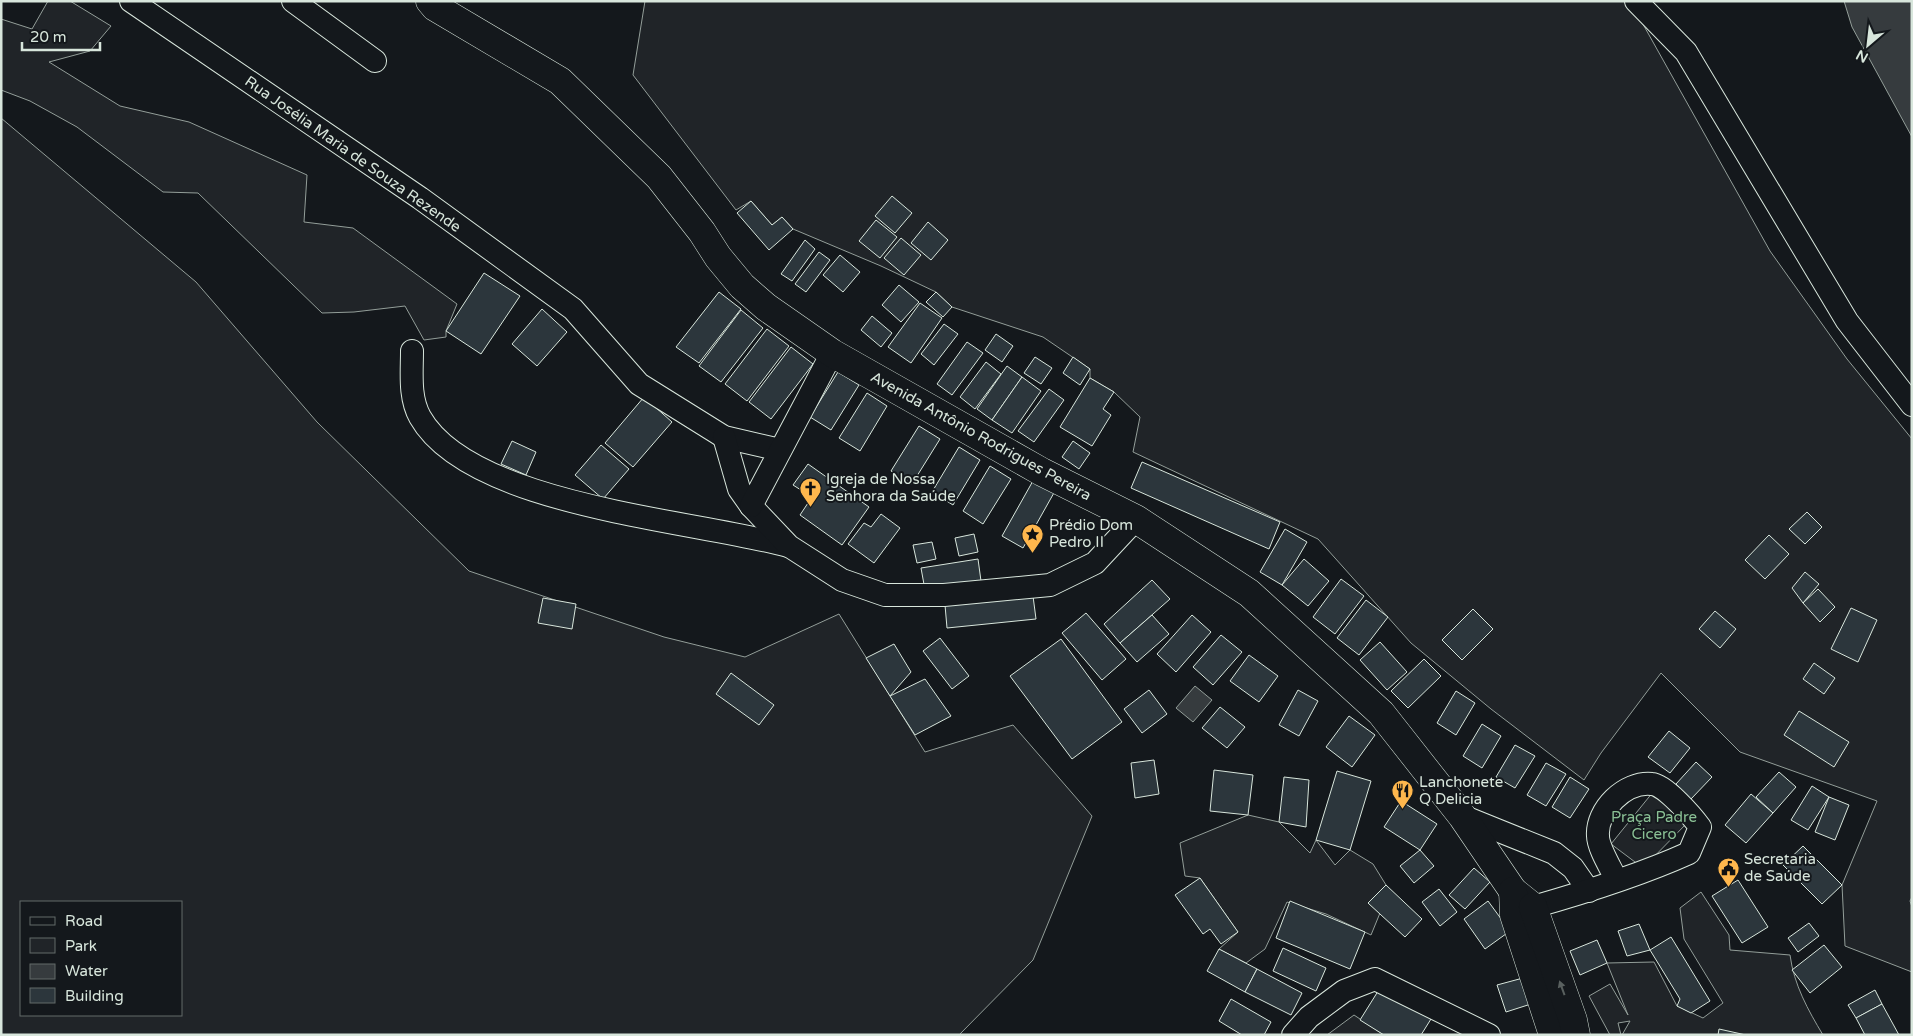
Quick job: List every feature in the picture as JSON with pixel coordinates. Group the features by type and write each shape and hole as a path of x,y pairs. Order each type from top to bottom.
{"street":[{"name":"Rua Josélia Maria de Souza Rezende","path":"131,1 420,198 573,309 639,384 724,437 780,450"},
{"path":"293,1 375,62"},
{"name":"Avenida Antônio Rodrigues Pereira","path":"430,1 435,7 560,80 659,177 702,232 718,257 742,286 766,307 832,353 1042,472 1136,520 1249,593 1381,714 1462,816 1520,904"},
{"path":"1636,1 1686,52 1847,321 1912,405"},
{"path":"412,351 412,398 419,416 430,433 464,461 530,490 581,505 764,539 789,546"},
{"path":"751,506 832,353"},
{"path":"724,437 739,490 751,506 789,546 842,580 885,595 944,596 1050,585 1095,563 1136,520"},
{"path":"1520,904 1589,891 1648,872 1689,853 1700,827 1662,788 1653,784 1631,788 1605,807 1599,821 1598,838 1617,881"},
{"path":"1462,816 1554,853 1573,868 1589,891"},
{"path":"1520,904 1553,1035"},
{"path":"1520,904 1573,1020 1576,1035"},
{"path":"1293,1035 1309,1018 1344,991 1375,979 1489,1035"}],"green space":[{"path":"48,1 70,1 111,26 90,51 49,62 120,106 189,122 307,175 304,222 353,228 457,304 446,331 446,337 424,340 405,306 354,312 322,313 198,193 163,192 77,127 30,101 1,90 1,19 32,29"},
{"path":"645,1 1630,1 1770,251 1847,359 1912,439 1912,897 1910,901 1912,907 1912,972 1845,946 1842,885 1877,801 1740,752 1661,673 1601,753 1584,780 1491,709 1411,643 1318,539 1133,452 1140,417 1114,392 1090,378 1090,369 1043,337 952,307 936,292 881,266 793,229 782,217 772,225 751,201 736,210 633,75"},
{"path":"1,118 196,282 317,422 469,571 664,637 745,657 839,614 925,752 1013,725 1092,816 1033,960 959,1035 1,1035"},
{"name":"Praça Padre Cicero","path":"1653,792 1688,822 1643,868 1611,844"},
{"path":"1248,815 1279,822 1310,853 1316,840 1335,865 1350,850 1373,864 1386,885 1368,903 1380,913 1371,935 1326,914 1287,902 1265,949 1246,963 1219,949 1238,932 1200,878 1185,876 1180,843"},
{"path":"1701,892 1729,935 1730,950 1790,955 1798,987 1823,1035 1622,1035 1630,1021 1618,1023 1621,1035 1610,1035 1589,996 1610,984 1628,1015 1607,963 1654,962 1677,1006 1703,1018 1723,1003 1684,939 1680,908"},
{"path":"1354,1015 1384,1035 1327,1035"}],"water":[{"path":"1844,1 1912,1 1912,137 1852,27"},
{"path":"1195,686 1212,700 1193,722 1176,708"}],"building":[{"path":"892,196 912,213 895,233 875,216"},
{"path":"751,201 772,225 782,217 793,229 769,250 737,213"},
{"path":"876,220 897,237 880,258 859,241"},
{"path":"928,222 948,240 931,260 911,243"},
{"path":"901,238 921,255 904,275 884,258"},
{"path":"805,240 815,249 792,281 781,274"},
{"path":"819,252 830,260 806,292 795,284"},
{"path":"840,255 860,272 843,292 823,275"},
{"path":"484,273 520,296 481,354 446,331"},
{"path":"899,285 919,302 901,322 882,305"},
{"path":"719,292 741,309 699,363 676,347"},
{"path":"936,292 952,307 943,317 926,302"},
{"path":"920,303 942,318 911,363 888,347"},
{"path":"542,309 567,332 537,366 512,344"},
{"path":"741,310 763,328 721,382 699,366"},
{"path":"872,316 892,333 881,347 861,330"},
{"path":"944,324 958,334 934,365 921,354"},
{"path":"767,329 789,346 747,401 725,384"},
{"path":"996,334 1013,346 1002,362 985,350"},
{"path":"967,342 983,353 952,395 937,384"},
{"path":"791,347 813,364 771,419 749,402"},
{"path":"1035,357 1052,368 1041,384 1024,373"},
{"path":"1073,357 1090,369 1080,385 1063,373"},
{"path":"986,362 1001,374 975,409 960,397"},
{"path":"1007,366 1022,377 992,420 977,409"},
{"path":"838,372 859,385 831,430 810,417"},
{"path":"1022,377 1041,391 1012,433 992,420"},
{"path":"1090,378 1114,392 1103,409 1111,415 1092,446 1060,427"},
{"path":"1049,389 1064,400 1034,442 1018,431"},
{"path":"867,393 887,406 860,451 839,438"},
{"path":"644,397 672,422 633,467 605,443"},
{"path":"919,426 940,439 912,484 891,471"},
{"path":"512,441 536,452 526,475 501,464"},
{"path":"1073,441 1090,453 1079,469 1062,457"},
{"path":"601,445 629,469 603,499 575,475"},
{"path":"959,447 980,460 953,505 932,492"},
{"path":"1142,462 1280,522 1269,549 1131,488"},
{"path":"808,464 869,507 842,545 800,515 812,497 793,485"},
{"path":"990,466 1011,479 983,524 963,511"},
{"path":"1034,479 1055,491 1023,548 1002,536"},
{"path":"1807,512 1822,527 1805,544 1789,529"},
{"path":"881,514 900,528 874,563 848,544 864,523 871,527"},
{"path":"1285,529 1307,542 1282,585 1260,572"},
{"path":"974,534 978,552 959,556 955,538"},
{"path":"1769,535 1789,554 1765,579 1745,560"},
{"path":"932,542 936,559 917,563 913,545"},
{"path":"978,559 981,581 925,590 921,568"},
{"path":"1304,559 1329,581 1308,606 1282,585"},
{"path":"1805,572 1819,584 1803,603 1792,588"},
{"path":"1341,579 1364,596 1335,634 1313,617"},
{"path":"1152,580 1170,599 1120,643 1104,624"},
{"path":"1818,589 1835,607 1820,622 1803,603"},
{"path":"1033,596 1036,619 947,628 945,605"},
{"path":"543,598 576,604 572,629 538,623"},
{"path":"1366,600 1388,617 1359,655 1337,638"},
{"path":"1851,608 1877,620 1858,662 1831,649"},
{"path":"1473,609 1493,629 1462,660 1442,640"},
{"path":"1715,611 1736,629 1720,648 1699,629"},
{"path":"1086,613 1126,659 1102,680 1062,633"},
{"path":"1152,615 1169,634 1137,662 1120,643"},
{"path":"1192,615 1211,632 1176,672 1157,654"},
{"path":"1221,635 1242,652 1213,685 1193,667"},
{"path":"940,638 969,676 952,689 923,651"},
{"path":"1061,639 1122,722 1072,759 1010,676"},
{"path":"1380,642 1407,672 1387,690 1360,660"},
{"path":"894,644 911,672 890,696 866,658"},
{"path":"1249,655 1278,676 1259,702 1230,681"},
{"path":"1424,659 1441,676 1408,708 1391,691"},
{"path":"1814,663 1835,678 1824,694 1803,679"},
{"path":"731,673 774,705 759,725 716,694"},
{"path":"925,679 951,716 915,735 890,696"},
{"path":"1149,690 1167,714 1142,733 1124,709"},
{"path":"1298,690 1318,701 1299,736 1279,725"},
{"path":"1456,691 1475,703 1456,735 1437,723"},
{"path":"1220,707 1245,727 1227,748 1202,728"},
{"path":"1799,711 1849,742 1834,767 1784,735"},
{"path":"1349,716 1375,735 1352,767 1326,747"},
{"path":"1482,724 1501,736 1482,768 1463,756"},
{"path":"1669,731 1690,748 1670,773 1648,757"},
{"path":"1515,745 1535,756 1515,788 1496,777"},
{"path":"1154,760 1159,794 1135,798 1131,763"},
{"path":"1696,762 1712,777 1691,799 1676,784"},
{"path":"1546,763 1566,774 1546,806 1527,795"},
{"path":"1214,770 1253,775 1248,815 1210,811"},
{"path":"1337,771 1371,781 1350,850 1316,840"},
{"path":"1779,772 1796,787 1773,813 1756,797"},
{"path":"1284,777 1309,780 1306,827 1279,822"},
{"path":"1570,777 1589,789 1570,818 1552,807"},
{"path":"1812,786 1829,797 1808,830 1791,820"},
{"path":"1751,794 1773,813 1746,843 1725,825"},
{"path":"1829,797 1849,805 1835,840 1815,832"},
{"path":"1401,801 1437,824 1420,850 1384,827"},
{"path":"1803,846 1842,885 1822,904 1783,865"},
{"path":"1420,850 1434,866 1414,883 1400,866"},
{"path":"1474,868 1490,882 1465,909 1449,895"},
{"path":"1200,878 1238,932 1221,944 1210,929 1203,934 1175,895"},
{"path":"1738,880 1768,927 1742,943 1712,896"},
{"path":"1386,885 1422,919 1405,937 1368,903"},
{"path":"1439,889 1457,912 1440,926 1422,902"},
{"path":"1290,901 1365,932 1350,969 1276,938"},
{"path":"1488,901 1510,931 1485,949 1464,919"},
{"path":"1809,923 1819,936 1798,952 1788,938"},
{"path":"1639,924 1650,950 1627,956 1618,931"},
{"path":"1671,937 1710,1001 1691,1013 1677,1006 1680,999 1650,950"},
{"path":"1597,940 1607,963 1580,975 1570,951"},
{"path":"1824,945 1842,967 1810,993 1792,970"},
{"path":"1283,948 1326,968 1316,991 1273,971"},
{"path":"1219,949 1257,969 1245,992 1207,971"},
{"path":"1257,969 1302,993 1291,1015 1245,992"},
{"path":"1523,978 1531,1004 1506,1012 1497,985"},
{"path":"1380,988 1431,1019 1421,1035 1384,1035 1360,1020"},
{"path":"1875,990 1882,1004 1856,1018 1848,1005"},
{"path":"1231,999 1271,1022 1264,1035 1242,1035 1219,1021"},
{"path":"1882,1004 1899,1035 1865,1035 1856,1018"},
{"path":"1719,1029 1746,1035 1718,1035"}],"place":[{"name":"Igreja de Nossa Senhora da Saúde","path":"810,507"},
{"name":"Prédio Dom Pedro II","path":"1033,553"},
{"name":"Lanchonete Q Delicia","path":"1403,810"},
{"name":"Secretaria de Saúde","path":"1728,887"}]}
